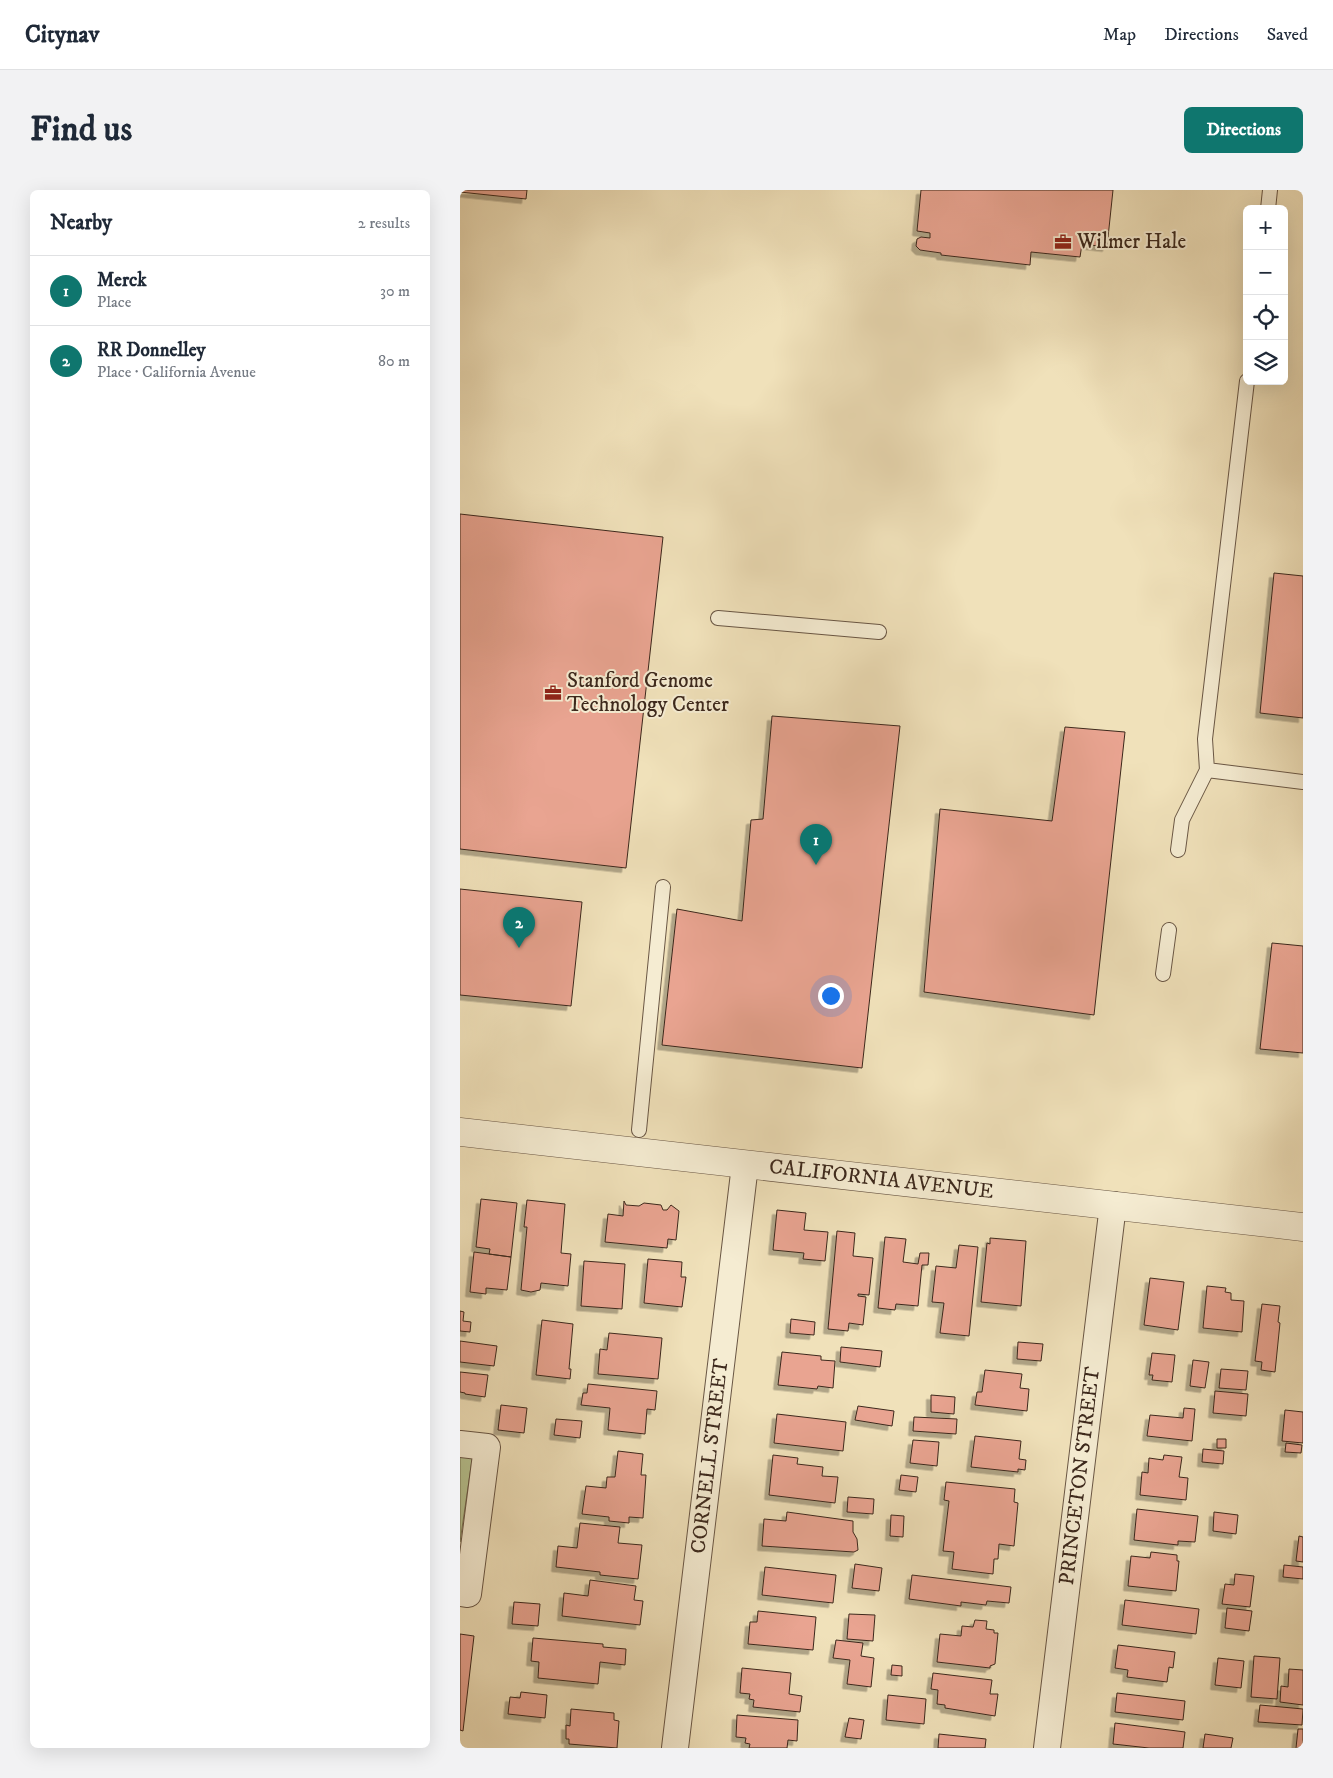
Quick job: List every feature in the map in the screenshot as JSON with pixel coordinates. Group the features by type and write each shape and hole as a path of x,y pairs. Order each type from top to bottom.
{"street":[{"name":"CALIFORNIA AVENUE","path":"460,1132 1303,1227"},
{"name":"CORNELL STREET","path":"675,1748 745,1165"},
{"name":"PRINCETON STREET","path":"1047,1748 1113,1205"},
{"path":"460,1444 487,1447 468,1594 460,1593"}],"lane":[{"path":"1268,205 1270,190"},
{"path":"1178,850 1182,820 1207,770 1205,739 1247,385"},
{"path":"718,618 879,632"},
{"path":"1207,770 1303,782"},
{"path":"639,1130 663,887"},
{"path":"1163,974 1169,930"}],"green space":[{"path":"460,1451 473,1453 460,1542"}],"building":[{"path":"460,190 527,190 526,199 460,192"},
{"path":"921,190 1113,190 1107,247 1082,244 1080,257 1031,252 1030,265 941,255 941,253 920,250 916,246 917,239 921,237 930,238 930,233 917,231"},
{"name":"Stanford Genome Technology Center","path":"460,514 663,537 626,868 460,849"},
{"path":"1274,573 1303,576 1303,718 1260,713"},
{"path":"772,716 900,726 862,1068 662,1045 677,909 742,921 751,820 763,819"},
{"path":"1065,727 1125,732 1094,1015 924,992 940,809 1052,821"},
{"path":"460,889 582,902 571,1006 460,995"},
{"path":"1272,943 1303,946 1303,1053 1260,1049"},
{"path":"481,1199 517,1203 511,1257 489,1254 490,1249 476,1247"},
{"path":"527,1200 565,1204 561,1253 571,1254 568,1286 541,1283 540,1290 531,1292 521,1290 527,1227 524,1227"},
{"path":"624,1201 626,1205 639,1206 644,1203 661,1205 663,1210 667,1210 671,1205 679,1211 676,1240 668,1239 667,1248 605,1242 608,1214 623,1216"},
{"path":"777,1210 806,1213 804,1230 828,1232 825,1261 803,1259 804,1253 773,1250"},
{"path":"837,1231 855,1233 853,1256 873,1258 869,1295 858,1294 858,1296 866,1297 863,1325 849,1323 848,1331 828,1329"},
{"path":"885,1237 906,1239 903,1262 918,1264 920,1253 929,1253 928,1265 922,1265 918,1306 896,1304 895,1310 878,1308"},
{"path":"990,1238 1026,1241 1021,1306 981,1302 987,1243 990,1244"},
{"path":"959,1245 978,1247 969,1336 940,1333 944,1303 932,1302 936,1266 956,1268"},
{"path":"474,1252 511,1257 507,1290 486,1288 486,1294 470,1292"},
{"path":"648,1259 682,1262 681,1277 686,1277 682,1307 644,1303"},
{"path":"584,1261 625,1264 622,1309 581,1306"},
{"path":"1150,1278 1184,1282 1178,1330 1144,1325"},
{"path":"1207,1286 1226,1288 1225,1292 1231,1293 1231,1300 1244,1301 1242,1332 1203,1328"},
{"path":"1262,1304 1280,1306 1275,1372 1261,1370 1262,1362 1255,1361"},
{"path":"460,1311 464,1312 463,1321 471,1322 470,1332 460,1331"},
{"path":"791,1319 815,1322 814,1335 790,1333"},
{"path":"542,1320 573,1324 569,1369 571,1369 570,1379 536,1375"},
{"path":"609,1333 662,1338 658,1379 598,1374 600,1349 607,1350"},
{"path":"460,1341 497,1346 494,1366 460,1362"},
{"path":"1018,1342 1043,1344 1041,1361 1017,1359"},
{"path":"841,1347 882,1351 880,1367 840,1362"},
{"path":"782,1352 821,1356 821,1360 835,1361 833,1388 818,1386 817,1389 778,1385"},
{"path":"1152,1353 1175,1355 1172,1382 1152,1380 1153,1375 1149,1375"},
{"path":"1193,1360 1209,1362 1205,1388 1190,1386"},
{"path":"1221,1369 1248,1371 1246,1390 1219,1388"},
{"path":"985,1370 1022,1374 1020,1388 1029,1389 1027,1411 975,1405 977,1392 982,1392"},
{"path":"460,1372 488,1375 485,1397 460,1392"},
{"path":"588,1384 657,1391 655,1410 647,1409 645,1434 608,1430 610,1408 581,1405 583,1393 587,1393"},
{"path":"1215,1391 1248,1394 1246,1416 1213,1413"},
{"path":"931,1395 955,1397 954,1414 931,1412"},
{"path":"501,1405 527,1408 524,1433 498,1430"},
{"path":"858,1406 894,1411 892,1426 855,1420"},
{"path":"1184,1408 1195,1409 1192,1441 1147,1436 1150,1415 1183,1418"},
{"path":"1285,1410 1303,1412 1303,1443 1282,1441"},
{"path":"777,1414 846,1422 843,1451 774,1443"},
{"path":"914,1417 957,1419 956,1434 913,1431"},
{"path":"556,1419 582,1421 580,1438 554,1435"},
{"path":"975,1436 1021,1441 1019,1459 1026,1460 1025,1470 1018,1469 1018,1472 971,1467"},
{"path":"1217,1439 1226,1439 1226,1448 1217,1448"},
{"path":"913,1440 939,1442 937,1466 910,1463"},
{"path":"1286,1443 1302,1445 1301,1453 1285,1452"},
{"path":"1203,1449 1224,1451 1223,1464 1202,1462"},
{"path":"618,1451 643,1454 641,1475 646,1475 643,1518 629,1517 629,1523 609,1521 609,1517 582,1514 586,1486 606,1488 607,1477 615,1477"},
{"path":"773,1455 798,1458 797,1464 823,1467 822,1476 838,1477 835,1503 769,1495"},
{"path":"1164,1455 1182,1457 1179,1477 1188,1478 1186,1500 1140,1495 1142,1472 1148,1473 1149,1458 1163,1460"},
{"path":"901,1475 918,1477 916,1492 899,1490"},
{"path":"946,1482 1015,1489 1014,1502 1018,1503 1014,1546 999,1544 998,1559 994,1559 993,1574 952,1569 954,1552 943,1551 949,1501 944,1500"},
{"path":"848,1497 874,1499 873,1514 847,1512"},
{"path":"1137,1509 1198,1516 1195,1542 1178,1541 1178,1545 1134,1540"},
{"path":"787,1512 853,1521 853,1532 857,1539 858,1550 854,1552 762,1546 764,1519 786,1521"},
{"path":"1214,1512 1238,1515 1236,1534 1213,1531"},
{"path":"891,1515 904,1516 903,1537 890,1536"},
{"path":"580,1523 620,1527 618,1543 642,1545 638,1579 600,1575 600,1572 556,1567 558,1546 577,1548"},
{"path":"1299,1536 1303,1537 1303,1562 1296,1561"},
{"path":"1151,1552 1177,1555 1177,1561 1179,1561 1176,1591 1128,1586 1131,1556 1150,1558"},
{"path":"855,1564 882,1568 879,1591 852,1588"},
{"path":"1284,1565 1303,1567 1303,1579 1283,1577"},
{"path":"765,1567 836,1575 833,1603 762,1595"},
{"path":"1235,1574 1254,1576 1250,1607 1222,1604 1225,1584 1234,1585"},
{"path":"912,1575 1011,1587 1009,1603 987,1601 986,1605 961,1602 961,1606 909,1599"},
{"path":"590,1580 636,1586 634,1600 643,1601 640,1625 562,1616 564,1593 588,1596"},
{"path":"1125,1600 1199,1609 1196,1634 1122,1625"},
{"path":"514,1602 540,1604 538,1626 512,1624"},
{"path":"1227,1608 1252,1611 1249,1631 1225,1628"},
{"path":"758,1611 816,1617 813,1650 748,1644 750,1622 757,1622"},
{"path":"849,1614 875,1615 873,1641 847,1639"},
{"path":"975,1620 987,1621 986,1629 994,1630 994,1633 998,1633 995,1664 990,1666 990,1668 937,1662 940,1634 961,1636 962,1626 973,1627"},
{"path":"460,1634 474,1636 463,1731 460,1730"},
{"path":"533,1638 603,1644 603,1647 626,1649 625,1665 600,1662 598,1684 538,1678 539,1662 531,1661"},
{"path":"836,1640 863,1643 861,1656 874,1658 871,1687 847,1684 850,1660 833,1658"},
{"path":"1118,1645 1175,1652 1173,1668 1169,1667 1167,1682 1127,1677 1128,1670 1115,1668"},
{"path":"1254,1656 1280,1658 1277,1699 1251,1697"},
{"path":"1218,1658 1244,1661 1241,1688 1215,1685"},
{"path":"892,1665 902,1666 902,1676 891,1675"},
{"path":"742,1668 791,1673 789,1694 802,1696 800,1712 753,1707 754,1700 749,1699 750,1694 740,1693"},
{"path":"1289,1669 1303,1670 1303,1705 1280,1702 1281,1686 1288,1687"},
{"path":"933,1673 992,1680 990,1694 998,1694 995,1716 945,1708 945,1705 937,1704 938,1690 931,1689"},
{"path":"521,1692 547,1695 545,1718 508,1714 510,1697 520,1698"},
{"path":"1117,1693 1185,1701 1183,1720 1115,1712"},
{"path":"888,1695 926,1699 924,1724 886,1720"},
{"path":"1260,1705 1303,1709 1302,1725 1258,1722"},
{"path":"571,1709 614,1713 614,1720 619,1721 617,1748 569,1744 569,1739 566,1739 566,1725 570,1726"},
{"path":"737,1715 798,1720 797,1741 788,1740 787,1748 749,1748 750,1744 745,1743 746,1738 736,1737"},
{"path":"849,1718 864,1720 861,1739 845,1737"},
{"path":"1115,1723 1185,1732 1183,1748 1149,1748 1113,1744"},
{"path":"1298,1729 1303,1729 1303,1748 1296,1748"},
{"path":"939,1734 986,1739 985,1748 938,1748"},
{"path":"1205,1734 1233,1738 1231,1748 1203,1748"}],"place":[{"name":"Wilmer Hale","path":"1063,242"},
{"name":"Stanford Genome Technology Center","path":"553,693"},
{"name":"Merck","path":"816,865"},
{"name":"RR Donnelley","path":"519,948"}]}
